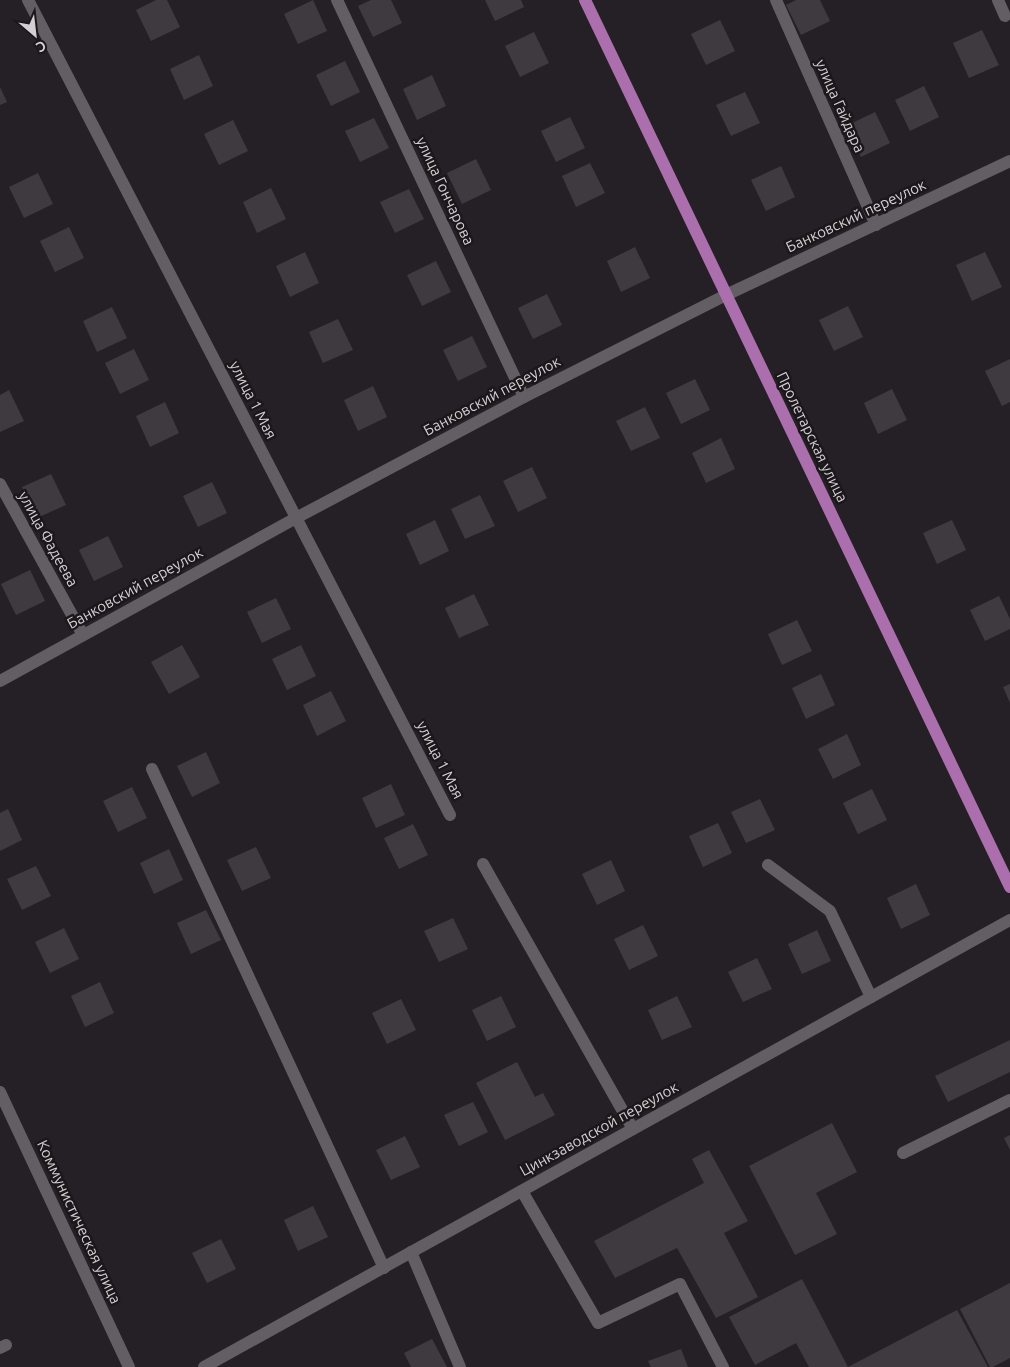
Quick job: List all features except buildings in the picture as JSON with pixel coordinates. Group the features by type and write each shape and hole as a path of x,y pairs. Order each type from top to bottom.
{"main road":[{"name":"Пролетарская улица","path":"585,0 1010,887"}],"street":[{"name":"улица 1 Мая","path":"28,0 450,815"},
{"name":"улица Гончарова","path":"337,0 524,397"},
{"name":"улица Гайдара","path":"776,0 876,224"},
{"path":"998,0 1005,16"},
{"name":"Банковский переулок","path":"0,681 296,518 524,397 726,295 1010,162"},
{"name":"улица Фадеева","path":"0,484 83,635"},
{"path":"152,770 384,1268"},
{"path":"483,864 633,1129"},
{"path":"768,865 830,912 871,997"},
{"name":"Цинкзаводской переулок","path":"204,1367 1010,920"},
{"name":"Коммунистическая улица","path":"0,1092 129,1367"},
{"path":"903,1153 1010,1100"},
{"path":"522,1191 598,1323 680,1284 722,1367"},
{"path":"411,1252 460,1367"}]}
